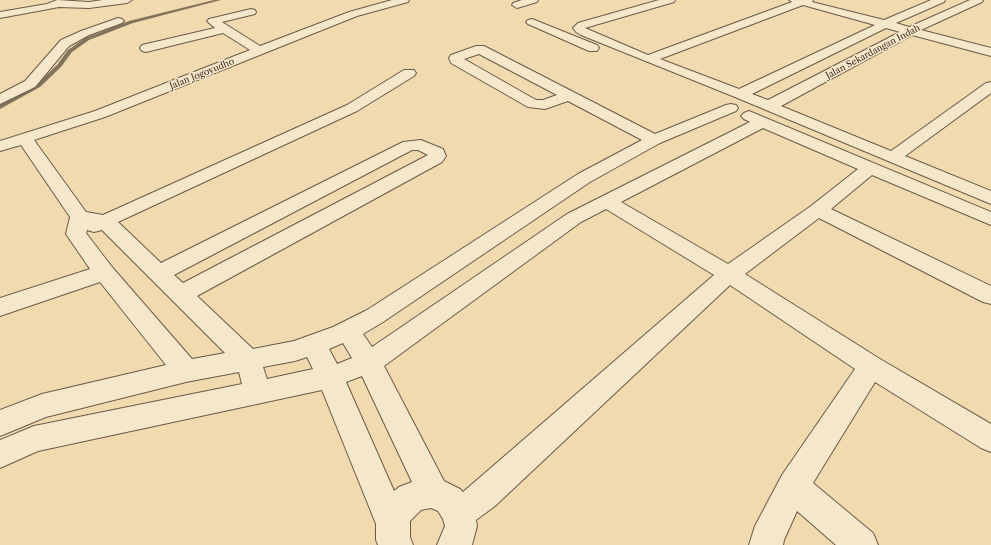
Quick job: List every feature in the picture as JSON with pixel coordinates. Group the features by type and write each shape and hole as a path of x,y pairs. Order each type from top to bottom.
{"street":[{"path":"0,15 48,7 60,2 89,5 127,0"},
{"name":"Jalan Jogoyudho","path":"0,146 100,114 353,14 404,0"},
{"path":"516,5 533,0"},
{"path":"670,0 582,25 579,28 585,33 648,59 766,114 869,168 991,219"},
{"name":"Jalan Sekardangan Indah","path":"0,423 42,406 186,371 295,351 348,330 375,316 584,178 654,140 736,101 885,24 940,0"},
{"name":"Jalan Sekardangan Indah","path":"0,454 34,439 330,377 369,363 574,218 766,114 910,31 978,0"},
{"path":"648,59 801,1 991,52"},
{"path":"252,12 213,21 260,51"},
{"path":"0,100 30,84 65,43 85,33 118,21"},
{"path":"532,22 696,93"},
{"path":"146,48 224,29"},
{"path":"568,96 544,105 533,104 456,60 455,58 480,50 654,140"},
{"path":"78,226 105,221 352,108 409,73"},
{"path":"893,157 991,86"},
{"path":"710,99 736,101"},
{"path":"766,114 893,157 991,198"},
{"path":"25,139 104,272 186,371"},
{"path":"158,274 409,145 421,145 437,153 438,156 436,158 180,295"},
{"path":"456,536 474,503 729,274 818,210 869,168"},
{"path":"606,201 729,274 871,366 991,439"},
{"path":"818,210 991,296"},
{"path":"105,221 248,360 258,392"},
{"path":"0,307 104,272"},
{"path":"348,330 369,363 433,492"},
{"path":"314,344 330,377 390,538"},
{"path":"766,545 767,538 793,486 871,366"},
{"path":"793,486 861,545"},
{"path":"390,538 398,510 410,498 424,493 433,492 449,500 456,536"}],"waterway":[{"path":"0,107 38,86 59,66 70,51 87,39 131,22 219,0"}]}
